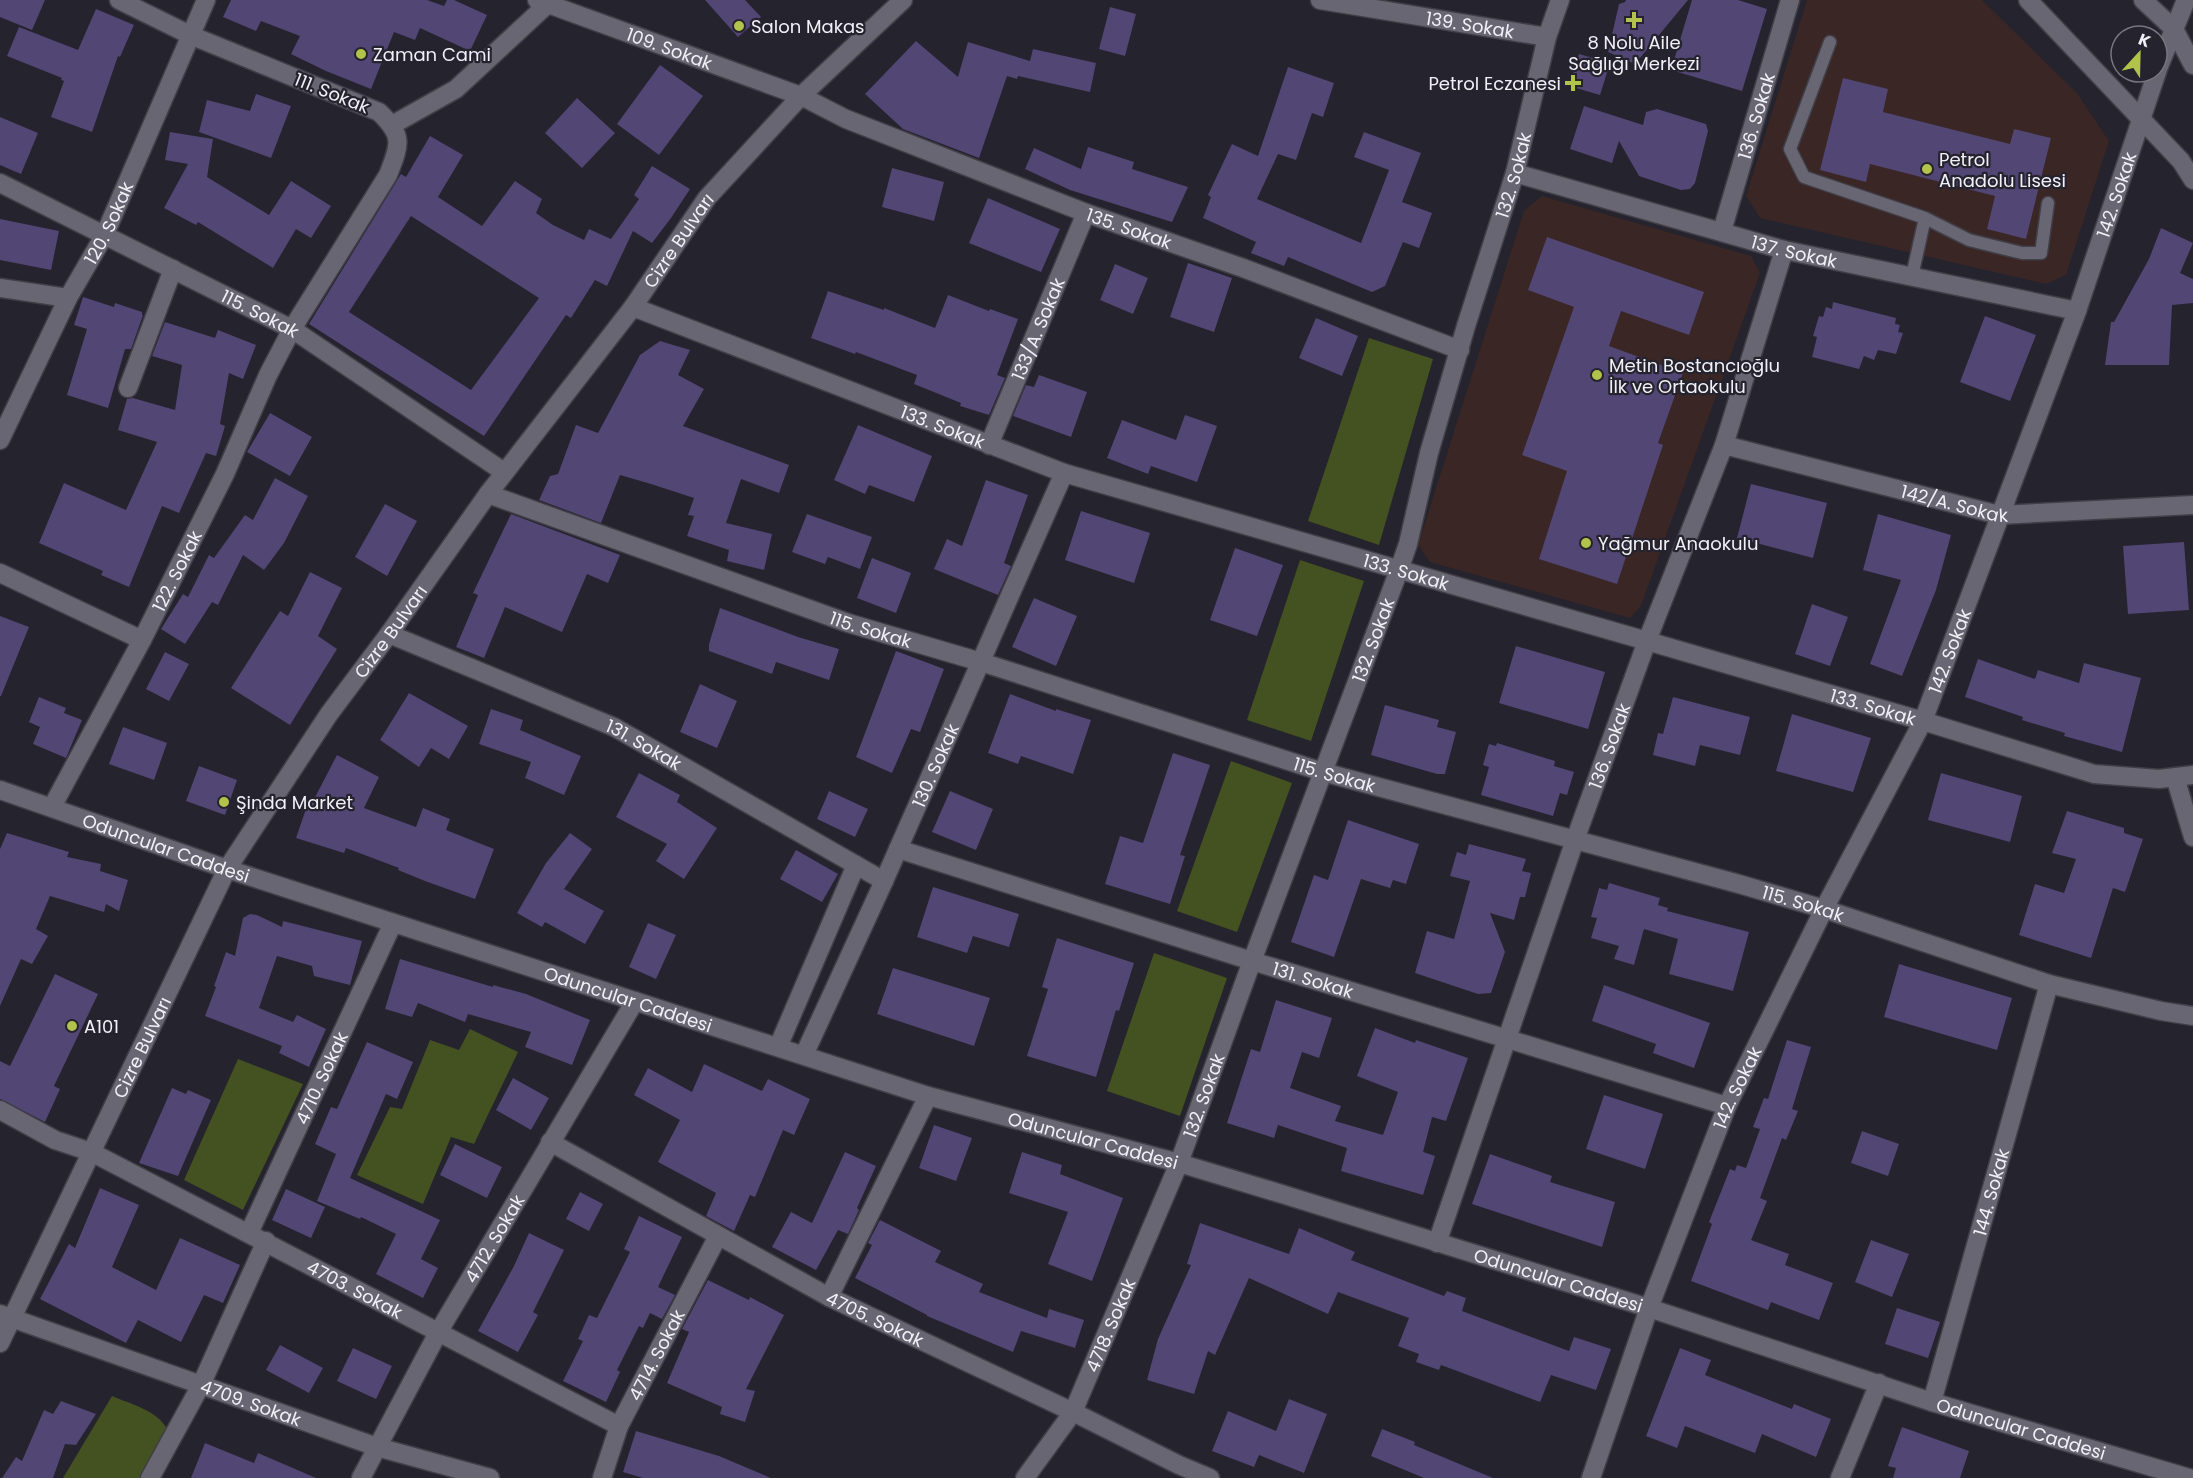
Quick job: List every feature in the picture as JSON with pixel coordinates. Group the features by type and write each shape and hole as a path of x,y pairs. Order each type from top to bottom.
{"street":[{"name":"111. Sokak","path":"119,0 190,35 379,112 392,125"},
{"name":"120. Sokak","path":"0,440 68,298 105,234 206,0"},
{"name":"Cizre Bulvarı","path":"0,1343 6,1316 91,1152 227,869 329,714 504,472 633,307 707,198 801,96 903,0"},
{"name":"139. Sokak","path":"1320,0 1547,37"},
{"name":"132. Sokak","path":"1179,1163 1408,544 1429,453 1466,326 1515,173 1547,37 1560,0"},
{"name":"136. Sokak","path":"1722,231 1790,0"},
{"path":"2028,0 2181,161 2193,180"},
{"path":"2143,0 2174,28 2193,65"},
{"name":"142. Sokak","path":"2169,40 2186,0"},
{"name":"109. Sokak","path":"546,1 801,96"},
{"path":"292,329 388,175 397,153 397,136 392,125 456,89 546,1"},
{"name":"142. Sokak","path":"1591,1478 1649,1308 1727,1106 1824,909 1923,721 2077,311 2152,84"},
{"name":"135. Sokak","path":"801,96 846,119 1086,213 1243,268 1460,350"},
{"name":"137. Sokak","path":"1515,173 1784,250 2077,311"},
{"name":"115. Sokak","path":"0,183 292,329 504,472"},
{"name":"133/A. Sokak","path":"989,445 1086,213"},
{"name":"136. Sokak","path":"1437,1243 1575,840 1647,640 1724,445 1784,250"},
{"path":"128,388 174,269"},
{"path":"0,288 68,298"},
{"name":"133. Sokak","path":"633,307 1064,473 1647,640 2094,774 2159,779 2184,776"},
{"name":"122. Sokak","path":"52,807 142,640 225,474 268,375 292,329"},
{"name":"142/A. Sokak","path":"1724,445 1999,515 2193,505"},
{"name":"130. Sokak","path":"804,1055 884,881 1064,473"},
{"name":"115. Sokak","path":"488,494 848,623 981,662 1323,772 1739,884 1824,909 2049,984 2161,1011 2193,1016"},
{"path":"0,573 142,640"},
{"name":"131. Sokak","path":"389,634 614,727 884,881"},
{"path":"2184,776 2193,837"},
{"name":"Oduncular Caddesi","path":"0,790 227,869 928,1096 1179,1163 1649,1308 1932,1402 2189,1478"},
{"name":"131. Sokak","path":"898,849 1252,961 1727,1106"},
{"path":"778,1047 856,865"},
{"name":"4710. Sokak","path":"150,1478 201,1385 257,1237 393,923"},
{"name":"144. Sokak","path":"1932,1402 2049,984"},
{"name":"4712. Sokak","path":"361,1478 439,1331 635,1001"},
{"path":"829,1297 928,1096"},
{"name":"4703. Sokak","path":"0,1110 56,1140 91,1152 619,1426"},
{"name":"4705. Sokak","path":"550,1142 829,1297 1210,1478"},
{"name":"4718. Sokak","path":"1025,1478 1073,1412 1179,1163"},
{"name":"4714. Sokak","path":"602,1478 619,1426 718,1236"},
{"name":"4709. Sokak","path":"6,1316 377,1447 490,1478"},
{"path":"1840,1478 1879,1383"}],"lane":[{"path":"1830,42 1790,149 1804,177 1925,218 1969,240 2022,254 2041,253 2048,203"},
{"path":"1912,276 1925,218"}],"shaded area":[{"name":"Petrol Anadolu Lisesi","path":"1807,0 1982,0 2077,93 2109,141 2066,275 2046,284 1760,218 1746,196"},
{"name":"Metin Bostancıoğlu İlk ve Ortaokulu","path":"1542,196 1751,256 1760,273 1641,606 1630,618 1430,562 1418,545 1524,211"}],"green space":[{"path":"1369,338 1433,359 1379,545 1308,521"},
{"path":"1300,560 1364,581 1311,741 1247,720"},
{"path":"1231,761 1292,783 1237,932 1177,911"},
{"path":"1154,953 1227,978 1180,1116 1107,1091"},
{"path":"470,1029 518,1052 474,1144 451,1137 423,1204 357,1175 390,1107 402,1109 430,1040 459,1050"},
{"path":"238,1059 303,1084 243,1210 184,1180"},
{"path":"112,1396 150,1412 163,1422 167,1429 141,1478 63,1478"}],"building":[{"path":"0,0 45,0 32,30 0,17"},
{"path":"231,0 427,0 444,6 447,0 454,0 487,15 470,51 420,28 415,40 394,32 371,89 291,54 300,36 261,21 256,31 223,17"},
{"path":"705,0 745,0 761,17 738,37"},
{"name":"8 Nolu Aile Sağlığı Merkezi","path":"1626,0 1688,0 1635,64 1608,52 1619,4"},
{"path":"1692,0 1738,0 1767,9 1742,91 1671,70"},
{"path":"1110,7 1136,14 1125,56 1099,49"},
{"path":"96,9 134,25 120,57 118,56 92,132 51,117 64,81 61,80 62,78 7,56 19,27 78,50"},
{"path":"916,41 958,77 968,42 1030,61 1033,49 1096,63 1090,92 1018,76 1017,79 1007,76 979,158 903,129 865,94"},
{"path":"1579,54 1610,63 1600,95 1569,86"},
{"path":"660,65 703,96 659,155 617,124"},
{"path":"1288,67 1334,83 1323,117 1312,113 1296,160 1278,154 1257,199 1361,243 1389,170 1354,157 1364,132 1421,153 1402,202 1432,213 1419,248 1403,242 1385,286 1372,292 1288,257 1284,266 1251,253 1256,242 1203,218 1211,197 1208,195 1232,144 1258,156"},
{"path":"1843,78 1888,89 1883,112 2010,144 2014,129 2051,138 2026,239 1987,229 1995,196 1870,164 1866,182 1820,170"},
{"path":"256,94 291,106 271,158 199,132 207,100 250,111"},
{"path":"577,98 615,133 582,168 545,133"},
{"path":"1584,106 1643,125 1646,112 1657,109 1706,124 1708,131 1695,183 1690,189 1681,190 1639,176 1619,141 1612,163 1570,149"},
{"path":"0,117 38,133 21,174 0,165"},
{"path":"170,132 213,139 207,177 269,215 291,181 331,206 311,238 296,229 273,268 198,222 196,225 164,208 188,164 165,160"},
{"path":"430,136 463,155 438,197 482,226 515,181 542,199 536,213 553,225 584,240 589,229 611,239 639,199 634,195 652,166 690,189 652,243 633,231 607,286 595,280 571,318 566,315 484,436 309,324 401,174 406,177","holes":["411,216 539,298 471,390 349,312"]},
{"path":"1088,147 1134,162 1132,169 1188,187 1172,222 1070,190 1025,169 1034,148 1081,169"},
{"path":"892,168 944,182 934,221 882,207"},
{"path":"988,198 1060,229 1041,272 969,243"},
{"path":"0,219 59,231 51,270 0,260"},
{"path":"2161,228 2193,243 2180,273 2193,279 2193,303 2172,305 2169,365 2105,365 2111,322 2114,322 2149,259"},
{"path":"1547,237 1704,292 1689,335 1621,311 1609,346 1683,373 1658,443 1663,445 1617,584 1539,559 1567,471 1522,455 1574,307 1528,290"},
{"path":"1188,263 1232,278 1214,332 1170,317"},
{"path":"1115,264 1148,278 1133,314 1100,300"},
{"path":"828,291 884,310 884,308 935,328 948,295 989,311 990,309 1018,319 997,375 1005,378 989,415 960,406 961,403 914,384 917,375 811,338"},
{"path":"83,297 114,307 115,303 142,312 143,315 131,349 125,349 108,408 67,395 87,329 74,325"},
{"path":"1833,302 1896,318 1895,324 1900,325 1898,332 1903,333 1896,354 1878,350 1874,360 1864,356 1859,369 1812,357 1817,337 1813,336 1819,316 1823,317 1826,307 1832,309"},
{"path":"1985,316 2036,335 2010,401 1960,382"},
{"path":"1316,318 1358,336 1342,376 1299,358"},
{"path":"165,322 215,338 218,330 256,345 243,379 229,373 220,424 225,426 216,456 206,453 179,513 162,506 129,587 101,575 103,571 39,543 64,483 126,510 157,442 118,430 127,399 133,398 175,410 182,365 152,356"},
{"path":"660,341 690,350 678,375 704,389 683,426 789,465 779,493 741,479 726,523 772,534 764,570 727,561 729,550 687,536 694,516 688,515 694,498 651,484 620,475 601,523 539,500 550,476 558,474 576,425 598,433 640,355"},
{"path":"1039,375 1087,392 1071,437 1013,416 1026,385 1034,387"},
{"path":"270,413 312,437 290,476 247,452"},
{"path":"1185,415 1217,426 1197,482 1151,466 1148,474 1107,458 1122,420 1176,440"},
{"path":"858,425 932,456 914,502 869,485 865,494 834,480"},
{"path":"275,478 308,496 284,543 264,570 243,555 218,605 212,602 185,644 161,629 183,594 188,597 209,555 214,558 245,515 253,520"},
{"path":"986,480 1028,495 1004,563 1011,566 998,595 934,569 947,539 962,546"},
{"path":"1751,484 1827,503 1813,558 1737,538"},
{"path":"385,504 417,521 387,576 355,557"},
{"path":"1081,511 1150,533 1134,583 1065,560"},
{"path":"511,514 620,555 608,583 587,574 562,632 505,607 484,658 456,647 478,595 473,593"},
{"path":"807,514 872,537 860,569 828,557 825,564 792,552"},
{"path":"1878,514 1951,535 1936,590 1902,676 1870,664 1901,580 1863,570"},
{"path":"2184,542 2189,610 2128,614 2123,546"},
{"path":"1235,548 1283,565 1257,636 1210,620"},
{"path":"872,558 911,573 896,613 857,598"},
{"path":"310,572 342,588 318,636 337,649 290,725 231,688 280,611 288,616"},
{"path":"1034,598 1077,616 1056,666 1012,647"},
{"path":"1812,604 1848,617 1830,666 1795,654"},
{"path":"720,608 798,637 839,649 829,680 776,662 772,674 709,651"},
{"path":"0,616 29,627 1,696 0,696"},
{"path":"1516,646 1605,672 1588,729 1499,703"},
{"path":"896,651 944,669 920,732 911,729 892,773 856,757"},
{"path":"165,652 189,664 169,701 146,689"},
{"path":"1978,659 2035,679 2038,670 2079,683 2084,663 2141,678 2122,752 2064,736 2065,733 2022,720 2023,717 1965,697"},
{"path":"700,684 737,701 717,748 680,732"},
{"path":"409,693 468,726 449,759 431,748 419,767 380,740"},
{"path":"1010,694 1056,711 1056,709 1091,720 1073,774 1021,756 1018,764 988,753"},
{"path":"39,697 66,708 64,713 82,720 66,758 33,744 40,727 29,722"},
{"path":"1673,697 1750,717 1740,755 1700,745 1695,766 1653,755 1658,733 1663,734"},
{"path":"1385,705 1439,720 1437,727 1456,732 1445,774 1437,774 1371,755"},
{"path":"491,709 523,720 520,730 581,756 564,795 525,778 531,762 479,744"},
{"path":"1792,714 1871,738 1853,792 1776,771"},
{"path":"123,727 167,743 154,780 109,764"},
{"path":"1497,743 1555,761 1554,766 1574,772 1567,795 1560,793 1553,816 1481,795 1489,767 1483,765 1489,744 1496,746"},
{"path":"1173,753 1210,765 1180,855 1185,856 1170,904 1105,884 1120,836 1143,843"},
{"path":"337,755 379,777 364,808 416,827 423,808 450,819 446,830 494,849 475,899 346,848 344,853 296,838 307,806 310,807"},
{"path":"199,766 237,780 225,815 186,801"},
{"path":"639,773 680,795 677,802 717,828 684,879 656,861 667,844 616,817"},
{"path":"1941,773 2022,796 2010,842 1928,820"},
{"path":"829,791 868,809 855,837 817,819"},
{"path":"950,791 993,809 976,850 932,832"},
{"path":"2067,811 2124,828 2124,833 2143,839 2125,892 2113,888 2091,958 2019,935 2035,884 2064,893 2076,859 2052,853"},
{"path":"1348,820 1419,844 1406,884 1393,880 1390,888 1361,879 1334,957 1291,942 1314,875 1328,880"},
{"path":"7,833 69,852 67,857 101,864 100,871 128,880 119,911 106,904 104,912 50,896 36,929 48,936 32,964 21,959 0,1006 0,849"},
{"path":"570,833 592,849 564,889 604,911 585,944 545,922 542,927 517,913 546,863"},
{"path":"1469,844 1526,859 1522,871 1531,873 1525,897 1520,897 1514,920 1490,913 1505,952 1491,993 1478,994 1415,973 1427,931 1454,939 1470,881 1450,876 1457,852 1466,855"},
{"path":"796,850 838,874 822,902 780,879"},
{"path":"1609,883 1660,898 1658,905 1668,908 1667,911 1749,932 1733,991 1669,974 1678,939 1644,929 1634,965 1614,959 1619,946 1591,938 1597,918 1591,917 1599,888 1607,890"},
{"path":"933,887 1019,914 1009,947 973,936 967,953 917,937"},
{"path":"250,914 282,927 283,921 362,941 350,985 314,976 312,966 277,956 259,1008 293,1022 297,1015 326,1029 309,1067 279,1053 282,1046 205,1016 226,952 235,956 243,918"},
{"path":"648,923 676,935 656,979 629,967"},
{"path":"1057,938 1134,963 1119,1011 1116,1010 1096,1077 1027,1056 1048,989 1042,987"},
{"path":"400,959 493,987 493,985 526,994 590,1020 572,1065 525,1047 531,1032 468,1014 465,1022 418,1003 412,1017 385,1009"},
{"path":"1899,964 2012,998 1997,1050 1884,1017"},
{"path":"893,968 990,998 974,1046 877,1014"},
{"path":"55,974 98,994 54,1086 60,1089 45,1122 0,1099 0,1061 10,1066"},
{"path":"1604,985 1710,1023 1694,1068 1653,1053 1656,1044 1592,1021"},
{"path":"1276,1000 1332,1018 1319,1058 1302,1052 1290,1088 1341,1106 1335,1121 1383,1135 1398,1092 1357,1076 1375,1028 1415,1043 1416,1040 1468,1058 1446,1121 1432,1117 1423,1152 1435,1156 1423,1195 1341,1171 1347,1148 1278,1125 1274,1138 1227,1123 1251,1049 1260,1052"},
{"path":"1787,1040 1811,1047 1792,1109 1798,1111 1786,1140 1782,1138 1760,1198 1767,1201 1751,1240 1789,1254 1785,1265 1833,1283 1819,1320 1771,1302 1768,1310 1691,1281 1712,1224 1709,1222 1730,1169 1735,1171 1737,1165 1746,1168 1760,1129 1753,1127 1764,1098 1768,1099"},
{"path":"367,1042 413,1062 397,1099 386,1094 350,1178 440,1220 421,1259 438,1268 423,1298 376,1274 396,1234 361,1217 360,1219 317,1201 336,1154 315,1144 331,1107 337,1109"},
{"path":"704,1064 762,1091 768,1079 810,1099 794,1135 783,1130 755,1197 750,1195 734,1231 706,1216 716,1193 658,1162 680,1120 634,1095 648,1068 692,1092"},
{"path":"513,1078 549,1098 531,1130 496,1110"},
{"path":"172,1088 186,1094 188,1090 211,1100 178,1176 139,1163"},
{"path":"1604,1095 1663,1114 1645,1169 1586,1149"},
{"path":"934,1125 972,1138 956,1181 919,1168"},
{"path":"1862,1131 1899,1144 1888,1176 1851,1163"},
{"path":"455,1144 502,1167 487,1198 440,1175"},
{"path":"845,1152 876,1166 848,1234 838,1230 816,1270 772,1247 791,1212 812,1223"},
{"path":"1022,1152 1062,1165 1060,1174 1123,1198 1092,1281 1048,1264 1068,1212 1009,1193"},
{"path":"1490,1154 1552,1176 1550,1182 1615,1202 1602,1247 1472,1204"},
{"path":"100,1188 139,1205 112,1267 156,1290 180,1238 240,1265 223,1303 204,1295 181,1342 138,1320 126,1343 40,1299 69,1244 75,1248"},
{"path":"286,1189 325,1207 311,1238 272,1220"},
{"path":"580,1192 603,1204 589,1231 566,1219"},
{"path":"639,1216 682,1237 658,1287 675,1295 662,1319 650,1313 643,1328 639,1326 617,1370 620,1372 606,1402 563,1381 583,1341 578,1339 589,1315 597,1318 630,1252 624,1249"},
{"path":"880,1220 941,1251 935,1262 983,1284 979,1292 1047,1318 1049,1309 1084,1320 1075,1348 1021,1331 1013,1352 927,1316 855,1278 872,1245 868,1243"},
{"path":"1200,1223 1289,1254 1299,1228 1355,1252 1351,1260 1444,1296 1447,1291 1466,1298 1462,1311 1569,1351 1574,1337 1611,1349 1596,1390 1551,1375 1540,1402 1441,1365 1439,1370 1416,1362 1419,1354 1398,1346 1409,1318 1338,1292 1328,1314 1249,1278 1215,1355 1208,1351 1194,1394 1147,1380 1158,1339 1191,1265 1187,1264"},
{"path":"529,1233 564,1250 533,1312 538,1315 518,1352 478,1331 514,1266"},
{"path":"1871,1240 1909,1254 1892,1297 1855,1282"},
{"path":"708,1280 749,1300 750,1297 784,1315 746,1389 755,1391 745,1422 720,1414 722,1407 667,1383 689,1332 682,1329"},
{"path":"1897,1308 1940,1322 1928,1358 1885,1344"},
{"path":"280,1345 323,1368 309,1393 266,1370"},
{"path":"353,1348 392,1366 376,1399 337,1381"},
{"path":"1680,1348 1711,1360 1705,1375 1792,1409 1794,1404 1831,1419 1816,1457 1762,1434 1755,1453 1685,1426 1677,1448 1646,1436"},
{"path":"1289,1399 1327,1414 1304,1473 1259,1455 1254,1467 1212,1451 1228,1411 1276,1431"},
{"path":"61,1401 96,1414 76,1445 65,1444 53,1478 2,1478 16,1457 22,1461 44,1410 53,1414"},
{"path":"1902,1427 1969,1451 1960,1478 1893,1478 1896,1468 1888,1466"},
{"path":"1382,1429 1493,1478 1424,1478 1371,1456"},
{"path":"636,1431 719,1456 771,1478 643,1478 623,1472"},
{"path":"205,1443 254,1463 258,1453 316,1478 191,1478"}],"place":[{"name":"8 Nolu Aile Sağlığı Merkezi","path":"1634,20"},
{"name":"Salon Makas","path":"739,26"},
{"name":"Zaman Cami","path":"361,54"},
{"name":"Petrol Eczanesi","path":"1573,83"},
{"name":"Petrol Anadolu Lisesi","path":"1927,169"},
{"name":"Metin Bostancıoğlu İlk ve Ortaokulu","path":"1597,375"},
{"name":"Yağmur Anaokulu","path":"1586,543"},
{"name":"Şinda Market","path":"224,802"},
{"name":"A101","path":"72,1026"}]}
